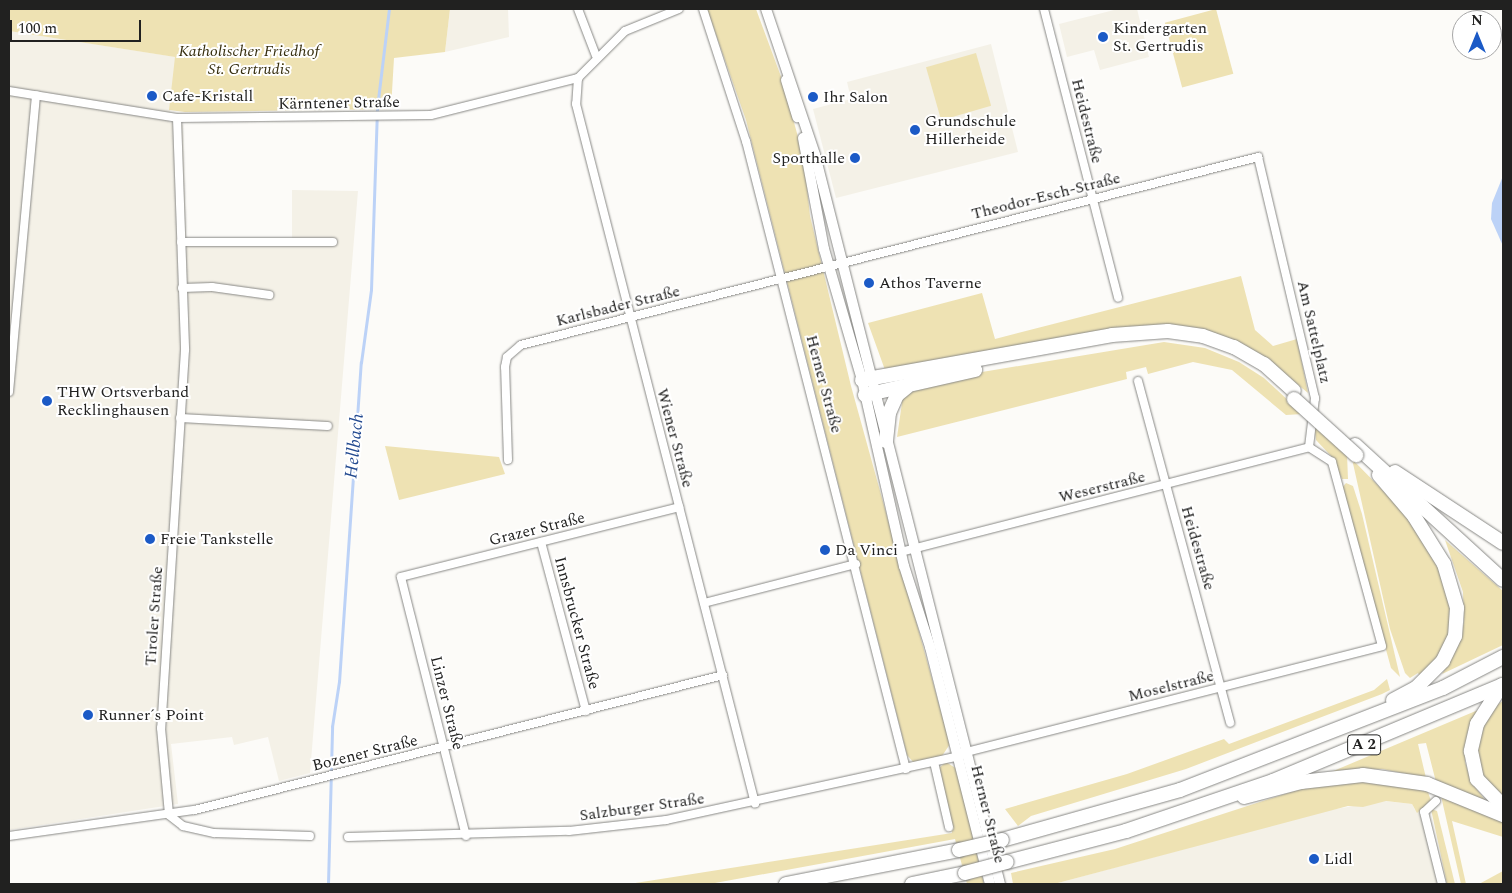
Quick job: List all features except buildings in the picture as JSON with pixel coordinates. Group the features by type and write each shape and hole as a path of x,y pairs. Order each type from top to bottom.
{"highway":[{"path":"866,379 1112,335 1168,331 1203,336 1234,347 1264,364 1294,395 1503,580"},
{"path":"870,394 919,382 1110,344 1175,340 1235,355 1294,395"},
{"path":"886,441 896,395 919,382"},
{"path":"1347,727 1433,673 1450,650 1457,627 1456,598 1444,564 1414,516 1356,450"},
{"path":"1356,450 1503,543"},
{"path":"1379,475 1503,587"},
{"name":"A 2","path":"786,884 1002,840 1180,790 1347,727 1443,688 1503,657"},
{"path":"1502,685 1477,724 1471,751 1477,780 1503,806"},
{"name":"A 2","path":"912,884 1007,862 1224,798 1321,763 1502,685"},
{"path":"1224,798 1363,775 1434,791 1503,815"}],"main road":[{"name":"Herner Straße","path":"761,9 806,146 829,268 866,379"},
{"name":"Herner Straße","path":"766,9 797,92 841,264 870,394 901,552 1000,884"},
{"name":"Herner Straße","path":"870,394 886,441 914,548 990,884"}],"street":[{"path":"578,9 596,56"},
{"path":"578,78 596,56 625,31 679,9"},
{"name":"Herner Straße","path":"704,9 746,141 780,280 856,564 906,769"},
{"name":"Heidestraße","path":"1044,9 1118,298"},
{"name":"Kärntener Straße","path":"9,91 177,118 377,117 463,110 578,78"},
{"name":"Wiener Straße","path":"578,78 576,104 755,803"},
{"path":"9,392 36,95"},
{"name":"Tiroler Straße","path":"169,815 161,728 180,418 182,288 177,118"},
{"name":"Theodor-Esch-Straße","path":"841,264 1092,198 1258,157"},
{"name":"Am Sattelplatz","path":"1258,157 1316,398 1310,447"},
{"path":"181,242 333,242"},
{"name":"Karlsbader Straße","path":"508,460 505,367 512,349 629,317 841,264"},
{"path":"182,288 269,295"},
{"name":"Heidestraße","path":"1138,381 1223,687 1230,723"},
{"path":"180,418 328,426"},
{"name":"Weserstraße","path":"901,552 1310,447"},
{"name":"Moselstraße","path":"961,753 1382,646 1332,462 1310,447"},
{"name":"Grazer Straße","path":"401,577 679,507"},
{"name":"Innsbrucker Straße","path":"542,542 586,711"},
{"path":"704,603 856,564"},
{"name":"Linzer Straße","path":"401,577 466,836"},
{"name":"Bozener Straße","path":"9,836 169,815 444,748 723,675"},
{"name":"Salzburger Straße","path":"348,837 466,836 618,826 755,803 906,769 961,753"},
{"path":"934,762 949,826"},
{"path":"1434,791 1424,812 1442,884"},
{"path":"169,815 183,826 214,833 310,836"}],"shaded area":[{"path":"450,9 508,9 509,37 445,52"},
{"name":"Kindergarten St. Gertrudis","path":"1118,9 1137,9 1149,57 1100,70 1094,50 1067,57 1059,24"},
{"path":"9,31 176,57 169,122 183,125 186,238 292,238 292,190 358,191 310,773 279,781 268,737 234,745 232,737 171,744 178,804 9,830"},
{"name":"Grundschule Hillerheide","path":"991,44 1018,152 836,198 813,109 851,99 847,82"},
{"path":"1385,801 1412,804 1415,810 1427,808 1447,884 1054,884 1329,810"}],"green space":[{"name":"Katholischer Friedhof St. Gertrudis","path":"9,9 450,9 445,52 394,58 391,109 185,112 169,110 175,57 9,31"},
{"path":"707,9 756,9 783,82 804,159 810,216 851,386 950,744 942,756 914,763 907,755 746,120"},
{"path":"1216,9 1233,74 1182,87 1165,23"},
{"path":"976,53 991,106 941,120 926,67"},
{"path":"1241,276 1255,330 1273,346 1297,339 1308,393 1273,364 1193,328 885,370 868,323 982,293 995,339"},
{"path":"1164,342 1205,348 1239,362 1264,378 1303,414 1286,415 1232,370 1193,362 1148,374 1146,367 1126,372 1127,379 897,437 902,403 896,400 902,393 970,374"},
{"path":"1314,425 1347,454 1348,479 1342,479 1332,457 1316,440"},
{"path":"385,446 499,457 505,474 399,500"},
{"path":"1352,459 1403,511 1438,568 1451,612 1450,631 1441,654 1421,678 1418,673 1410,678 1405,673 1390,629"},
{"path":"1346,483 1353,486 1362,514 1400,677 1391,668 1342,488"},
{"path":"1445,540 1503,591 1503,645 1442,674 1458,646 1464,622 1463,592"},
{"path":"1387,679 1390,690 1382,694 1186,769 1031,816 1018,826 1005,809 1127,774 1224,739 1229,744 1374,690"},
{"path":"1503,701 1503,802 1476,766 1477,734 1492,708"},
{"path":"1478,710 1467,735 1465,762 1472,783 1489,805 1436,782 1426,743 1418,744 1426,778 1382,769 1331,772"},
{"path":"946,762 957,769 984,884 967,884 955,839 715,883 629,884 952,833 939,768"},
{"path":"1349,781 1388,782 1428,792 1431,801 1417,813 1412,804 1386,801 1363,807 1348,806 1054,884 1013,884 1011,873 1115,849 1297,790"},
{"path":"1441,796 1503,822 1503,837 1452,821 1466,884 1461,884"},
{"path":"1431,809 1437,811 1455,884 1447,884"},
{"path":"1503,871 1503,884 1479,884"}],"water":[{"path":"1503,176 1503,246 1491,219 1492,203"}],"waterway":[{"name":"Hellbach","path":"328,884 332,727 339,682 361,363 371,290 377,108 389,9"}],"place":[{"name":"Kindergarten St. Gertrudis","path":"1103,37"},
{"name":"Cafe-Kristall","path":"152,96"},
{"name":"Ihr Salon","path":"813,97"},
{"name":"Grundschule Hillerheide","path":"915,130"},
{"name":"Sporthalle","path":"855,158"},
{"name":"Athos Taverne","path":"869,283"},
{"name":"THW Ortsverband Recklinghausen","path":"47,401"},
{"name":"Freie Tankstelle","path":"150,539"},
{"name":"Da Vinci","path":"825,550"},
{"name":"Runner´s Point","path":"88,715"},
{"name":"Lidl","path":"1314,859"}]}
